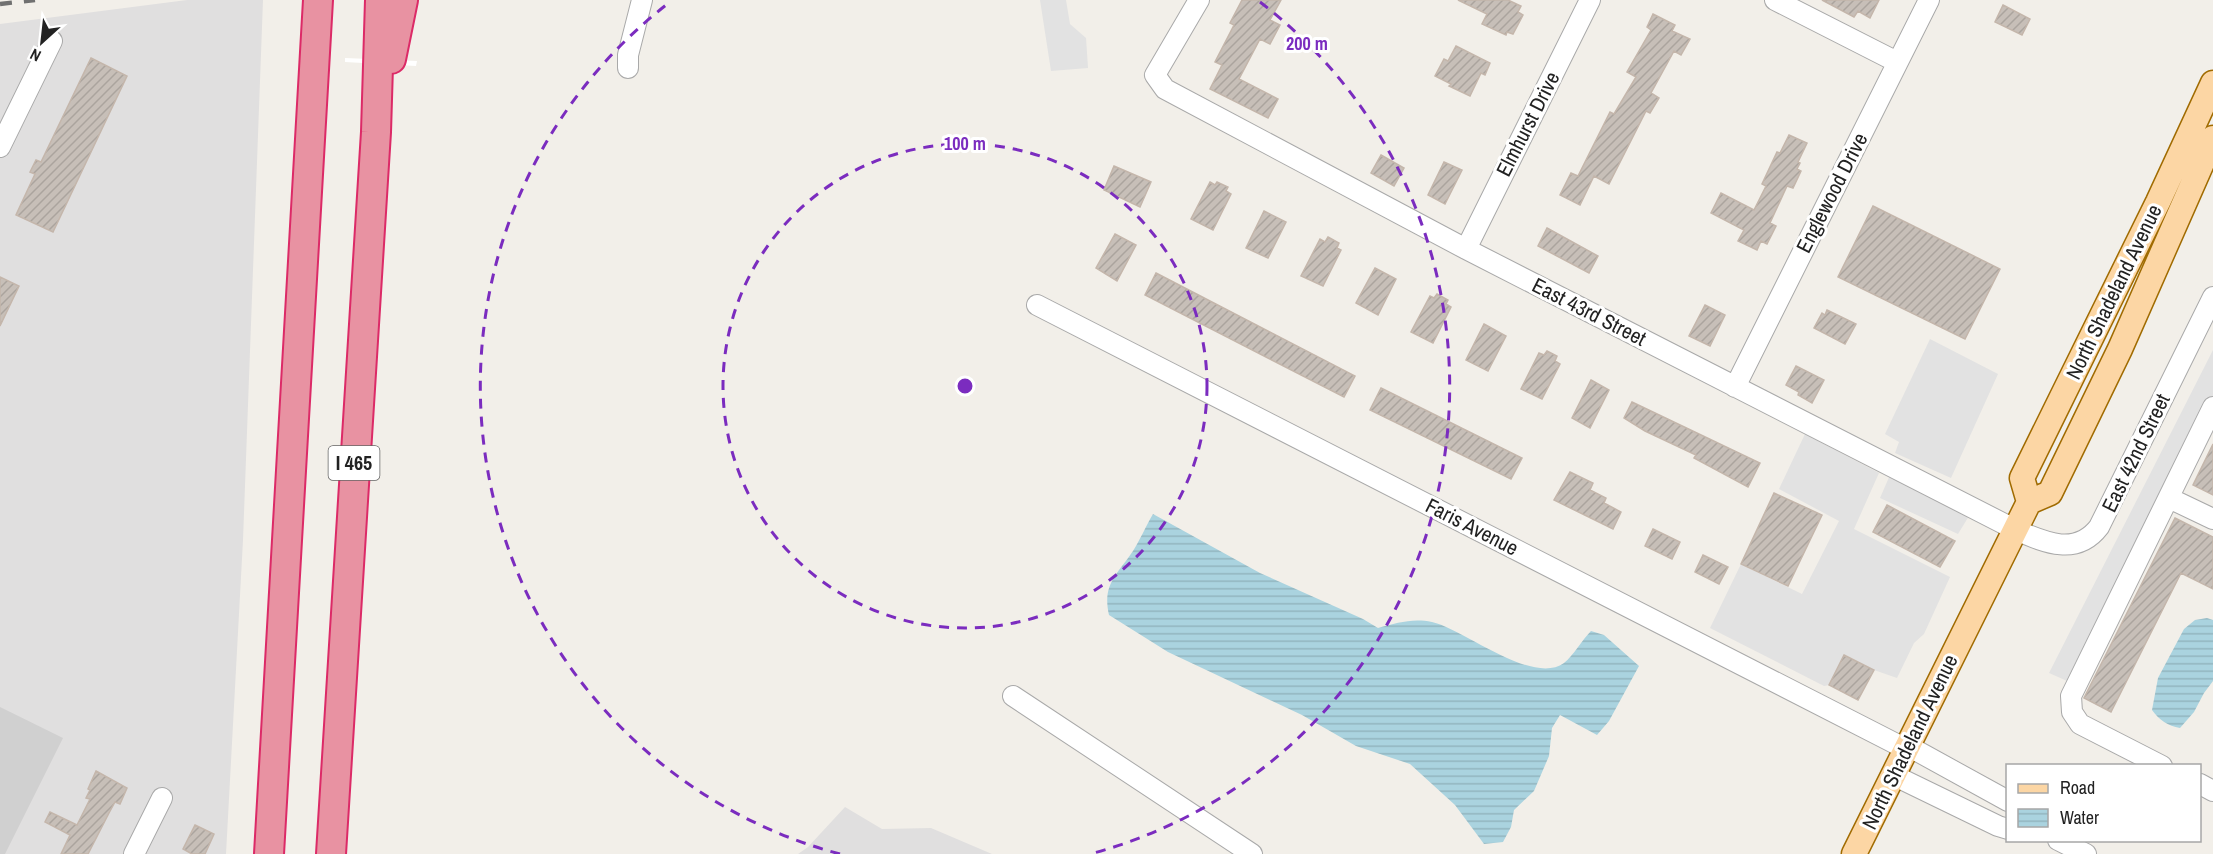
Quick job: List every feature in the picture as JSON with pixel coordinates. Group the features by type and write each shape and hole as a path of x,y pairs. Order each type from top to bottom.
{"highway":[{"name":"I 465","path":"331,854 376,132 391,2"},
{"path":"269,854 302,260 308,7"}],"main road":[{"name":"North Shadeland Avenue","path":"1854,854 2016,530 2029,502 2022,478 2158,202 2213,83"},
{"name":"North Shadeland Avenue","path":"2029,502 2050,493 2120,349 2213,138"}],"street":[{"path":"628,68 628,55 642,0"},
{"name":"East 43rd Street","path":"1199,0 1155,75 1165,89 1466,249 2016,530"},
{"name":"Elmhurst Drive","path":"1466,249 1590,0"},
{"path":"1775,0 1898,62"},
{"name":"Englewood Drive","path":"1735,387 1929,0"},
{"path":"0,147 52,41"},
{"name":"East 42nd Street","path":"2016,530 2056,545 2070,544 2092,536 2105,517 2213,297"},
{"name":"Faris Avenue","path":"1037,305 1907,747 2006,800"},
{"path":"2160,764 2080,724 2074,718 2070,705 2073,691 2213,407"},
{"path":"2169,498 2213,519"},
{"path":"1013,696 1252,854"},
{"path":"1893,775 2006,829"},
{"path":"134,854 162,798"},
{"path":"2062,842 2086,854"}],"shaded area":[{"path":"187,0 263,0 243,540 226,854 0,854 0,24"},
{"path":"1040,0 1066,0 1070,24 1086,38 1088,68 1051,71"},
{"path":"1930,339 1998,374 1951,478 1895,453 1899,442 1885,434"},
{"path":"2213,350 2213,426 2083,688 2049,673"},
{"path":"1805,434 1879,473 1854,529 1950,577 1924,634 1914,643 1897,678 1874,670 1845,655 1829,685 1824,686 1710,628 1741,564 1802,594 1839,521 1779,489"},
{"path":"1890,475 1969,516 1958,534 1880,498"},
{"path":"0,707 63,738 5,854 0,854"},
{"path":"845,807 882,829 931,828 992,854 798,854 808,847"}],"water":[{"path":"1153,514 1260,573 1363,619 1378,628 1411,621 1432,622 1517,662 1534,667 1550,668 1564,663 1591,631 1604,635 1639,666 1609,721 1597,735 1560,715 1552,728 1549,756 1534,791 1514,810 1511,827 1503,842 1484,844 1455,805 1410,764 1356,746 1302,715 1168,652 1109,615 1107,604 1112,580 1133,551"},
{"path":"2207,618 2213,620 2213,681 2194,712 2180,728 2176,727 2164,722 2152,710 2158,678 2184,629 2195,620"}],"pier":[{"path":"345,58 417,61 416,66 345,62"}],"building":[{"path":"1242,0 1281,0 1270,20 1280,25 1270,44 1260,39 1239,79 1278,99 1268,118 1210,89 1222,65 1215,62 1234,25 1230,23"},
{"path":"1458,0 1508,0 1521,6 1518,12 1523,15 1513,34 1507,32 1506,35 1482,24 1487,14"},
{"path":"1822,0 1879,0 1870,18 1858,11 1854,17"},
{"path":"2003,5 2030,19 2022,35 1995,22"},
{"path":"1653,14 1675,25 1672,31 1690,39 1681,55 1674,51 1651,93 1659,98 1650,113 1646,111 1609,184 1594,176 1580,205 1560,195 1571,173 1578,176 1610,112 1614,114 1636,77 1627,72 1651,30 1647,27"},
{"path":"1456,46 1490,63 1485,75 1481,73 1470,96 1435,76 1444,59 1448,61"},
{"path":"91,58 127,76 53,232 16,215 35,174 30,172 36,160 41,162"},
{"path":"1789,135 1807,143 1798,162 1800,163 1797,169 1801,171 1793,188 1787,186 1770,223 1776,226 1767,244 1761,241 1757,250 1738,241 1744,230 1711,213 1721,193 1754,210 1766,186 1762,184 1777,152 1780,153"},
{"path":"1381,155 1404,168 1394,186 1371,173"},
{"path":"1444,162 1462,170 1445,204 1428,195"},
{"path":"1114,166 1151,182 1140,207 1104,190"},
{"path":"1210,182 1215,185 1217,182 1228,187 1226,191 1231,194 1213,230 1191,219"},
{"path":"1873,206 2000,269 1965,339 1838,277"},
{"path":"1264,211 1286,222 1268,258 1246,248"},
{"path":"1547,228 1598,256 1589,273 1538,246"},
{"path":"1115,234 1136,245 1117,281 1096,268"},
{"path":"1328,237 1339,243 1337,248 1341,250 1323,286 1301,276 1320,239 1325,242"},
{"path":"1375,268 1396,279 1378,315 1356,303"},
{"path":"1156,273 1355,376 1344,397 1145,295"},
{"path":"0,277 19,286 0,326"},
{"path":"1437,294 1448,300 1446,304 1451,307 1433,343 1411,332 1430,296 1434,298"},
{"path":"1705,305 1725,315 1710,346 1689,336"},
{"path":"1827,310 1856,324 1845,344 1814,328 1822,313 1825,315"},
{"path":"1484,324 1506,336 1488,371 1466,360"},
{"path":"1547,351 1557,356 1555,361 1560,364 1542,399 1521,389 1539,353 1544,355"},
{"path":"1796,366 1824,380 1812,403 1786,385"},
{"path":"1591,380 1609,390 1590,428 1572,418"},
{"path":"1381,388 1522,458 1511,479 1370,410"},
{"path":"1632,402 1760,463 1748,487 1694,458 1696,455 1645,431 1624,418"},
{"path":"2213,444 2213,495 2193,485"},
{"path":"1570,472 1593,483 1590,490 1606,498 1604,503 1621,512 1613,529 1554,500"},
{"path":"1774,493 1822,515 1788,586 1741,564"},
{"path":"1887,505 1955,541 1940,567 1873,532"},
{"path":"2175,518 2213,537 2213,589 2181,573 2111,712 2084,698"},
{"path":"1653,529 1680,542 1672,559 1645,546"},
{"path":"1703,555 1728,567 1719,584 1695,572"},
{"path":"1844,655 1874,670 1858,700 1829,685"},
{"path":"96,771 127,788 120,804 115,802 88,854 61,854 70,835 45,822 50,812 77,825 90,799 86,798"},
{"path":"195,825 214,834 205,854 192,854 183,849"}],"railway":[{"path":"0,4 35,0"}]}
